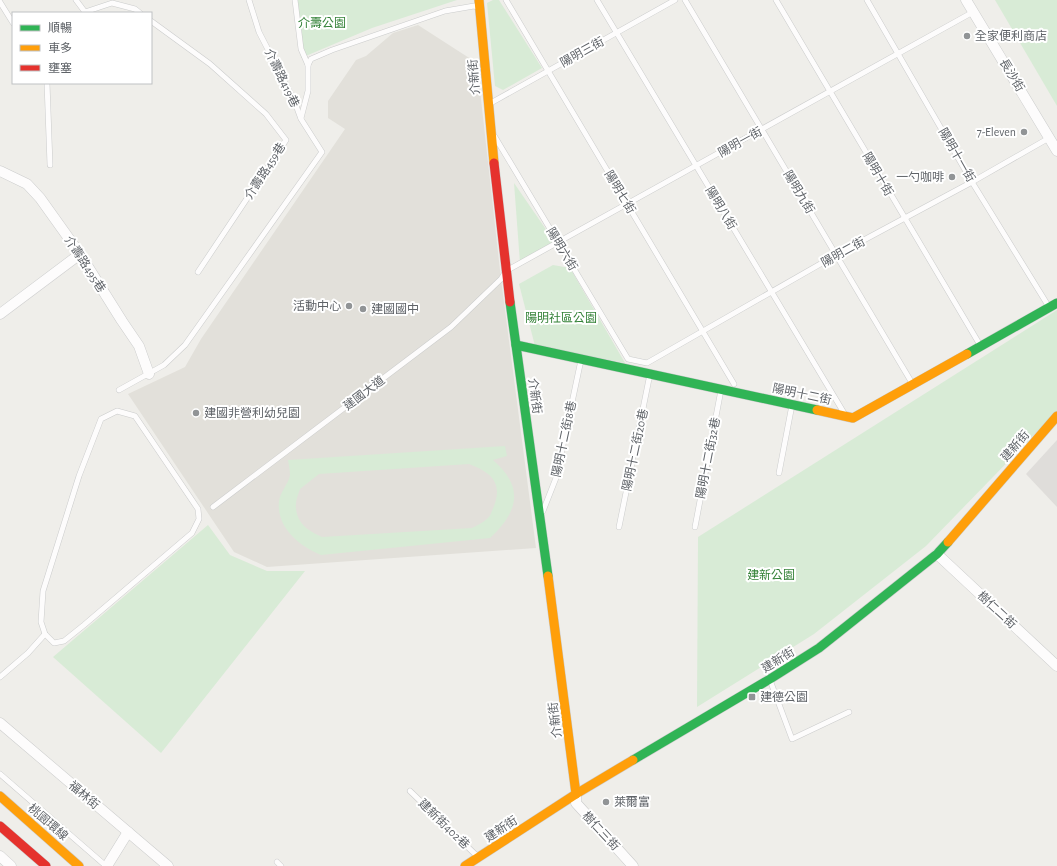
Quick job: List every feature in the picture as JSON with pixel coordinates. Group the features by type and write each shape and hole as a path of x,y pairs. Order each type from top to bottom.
{"main road":[{"name":"介新街","path":"480,4 488,104 506,271 563,686 576,794"},
{"name":"陽明十二街","path":"516,345 651,373 853,418 1053,305"},
{"name":"建新街","path":"468,865 576,794 770,680 819,648 937,554 1057,416"},
{"name":"桃園環線","path":"0,796 79,866"},
{"path":"0,826 46,866"}],"street":[{"name":"長沙街","path":"966,0 1057,151"},
{"name":"介壽路495巷","path":"0,171 26,184 40,198 80,254 139,346 149,374"},
{"path":"0,314 80,254"},
{"name":"樹仁二街","path":"937,554 1057,666"},
{"name":"福林街","path":"0,723 168,866"},
{"name":"樹仁三街","path":"576,794 576,803 633,866"},
{"path":"106,866 128,832"},
{"path":"0,856 11,866"}],"lane":[{"path":"76,0 85,12 112,3 135,9 139,12"},
{"name":"介壽路419巷","path":"149,374 164,365 184,344 322,152 301,119 294,100 259,32 249,0"},
{"path":"295,0 301,49 308,64 308,91 301,119"},
{"name":"陽明七街","path":"506,0 734,384"},
{"name":"陽明八街","path":"597,0 846,416"},
{"name":"陽明三街","path":"488,104 675,0"},
{"name":"陽明九街","path":"685,0 912,384"},
{"name":"陽明十街","path":"776,0 981,347"},
{"name":"陽明十一街","path":"867,0 972,182 1053,305"},
{"path":"0,2 12,21"},
{"path":"308,64 311,59 332,50 445,11 480,4"},
{"name":"陽明一街","path":"506,271 973,12"},
{"name":"介壽路459巷","path":"152,22 210,64 266,114 286,140 198,272"},
{"path":"47,84 50,165"},
{"name":"陽明六街","path":"491,130 628,358 638,361"},
{"name":"陽明二街","path":"638,361 647,364 836,255 905,219 1049,138"},
{"name":"建國大道","path":"214,507 451,327 501,279 506,271"},
{"name":"陽明十二街8巷","path":"540,518 556,478 581,359"},
{"name":"陽明十二街20巷","path":"619,528 651,373"},
{"path":"120,390 149,374"},
{"name":"陽明十二街32巷","path":"695,527 721,389"},
{"path":"779,473 792,404"},
{"path":"116,410 135,416 198,509 199,519 192,533 64,641 54,643 45,634 41,622 43,591 79,476 101,419 116,410"},
{"path":"0,677 28,653 45,634"},
{"path":"770,680 792,740 849,712"},
{"path":"0,774 106,866"},
{"name":"建新街402巷","path":"410,791 478,858"}],"shaded area":[{"name":"建國國中","path":"418,25 477,63 501,279 536,548 267,567 234,552 128,394 185,367 201,339 345,129 328,118 328,101 356,60 366,56 393,33"},
{"path":"1057,440 1057,507 1026,474"}],"green space":[{"name":"介壽公園","path":"296,0 457,0 372,28 301,58"},
{"path":"493,0 499,0 542,68 503,90 495,86 487,3"},
{"path":"995,0 1057,0 1057,106"},
{"path":"514,183 556,244 520,263"},
{"name":"陽明社區公園","path":"553,265 570,268 625,363 535,346 519,284"},
{"name":"建新公園","path":"1057,310 1057,411 926,546 814,634 697,707 698,537"},
{"path":"505,446 507,456 493,460 510,480 514,499 512,509 507,518 490,538 321,555 297,541 285,527 281,519 279,501 290,475 288,460","holes":["469,464 477,467 493,479 497,491 494,506 489,517 472,528 322,537 304,526 297,514 296,503 300,489 319,474"]},
{"path":"208,525 230,555 267,571 305,571 161,753 53,657"}],"traffic: fast":[{"path":"510,302 548,576"},
{"path":"967,354 1057,303"},
{"path":"516,345 817,410"},
{"path":"633,760 770,679 819,648 937,554 948,542"}],"traffic: slow":[{"path":"479,0 494,163"},
{"path":"817,410 853,418 967,354"},
{"path":"948,542 1057,416"},
{"path":"548,576 576,794"},
{"path":"465,866 576,794 633,760"},
{"path":"0,796 79,866"}],"traffic: jam":[{"path":"494,163 510,302"},
{"path":"0,826 46,866"}],"place":[{"name":"全家便利商店","path":"967,36"},
{"name":"7-Eleven","path":"1024,132"},
{"name":"一勺咖啡","path":"952,177"},
{"name":"活動中心","path":"349,306"},
{"name":"建國國中","path":"363,309"},
{"name":"建國非營利幼兒園","path":"196,413"},
{"name":"建德公園","path":"752,697"},
{"name":"萊爾富","path":"606,802"}]}
